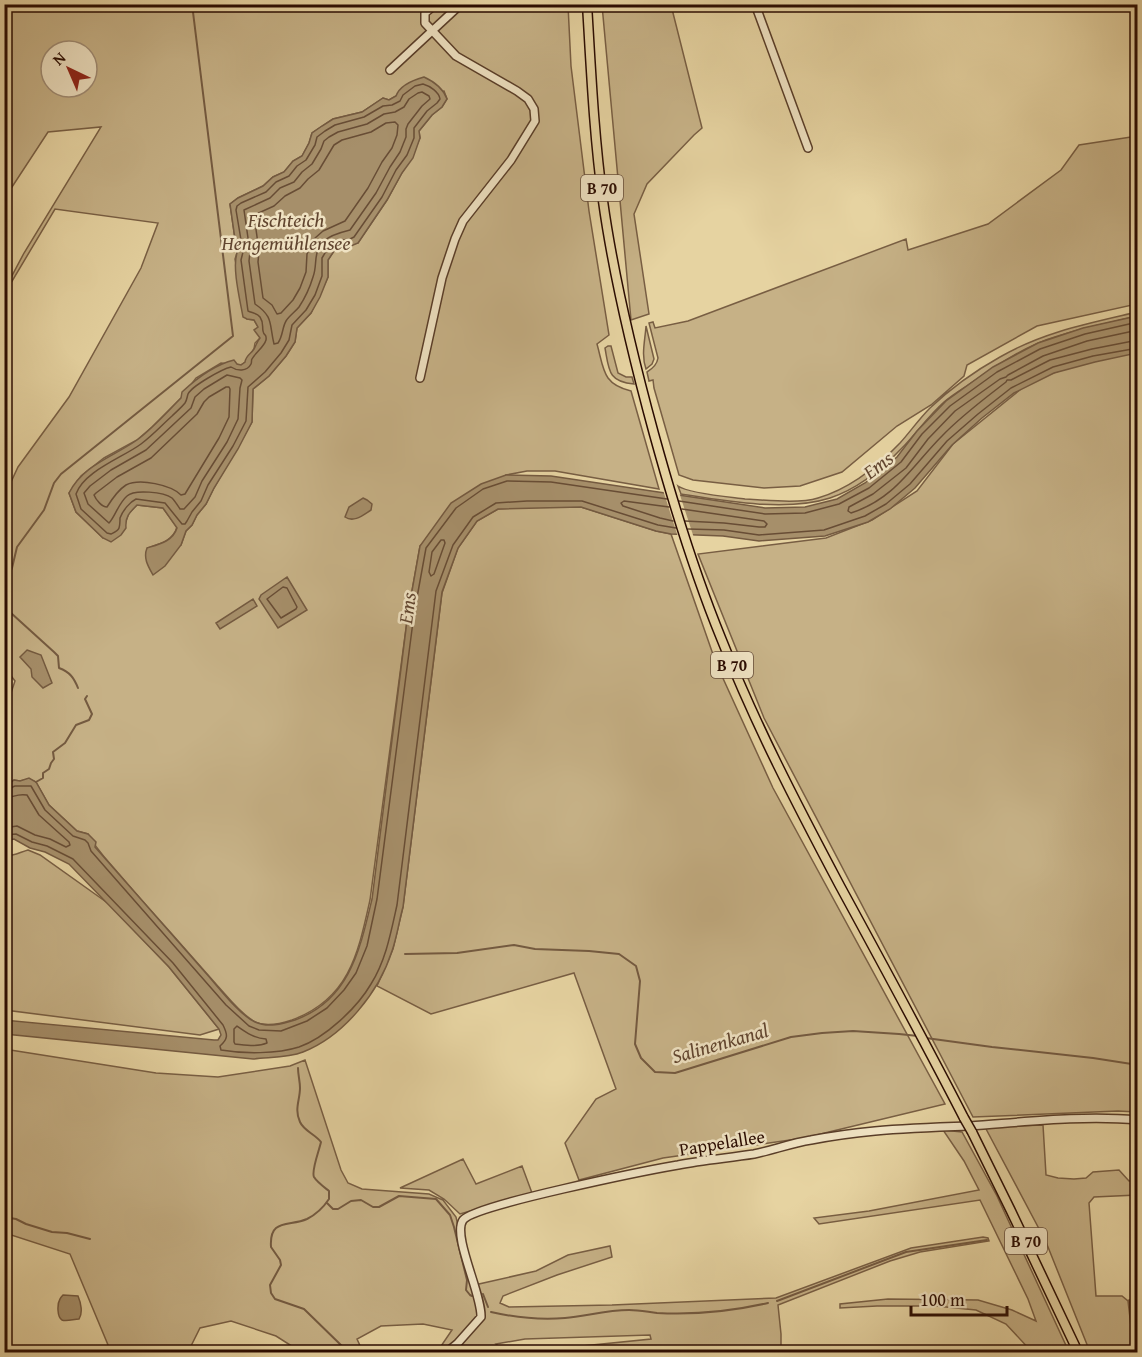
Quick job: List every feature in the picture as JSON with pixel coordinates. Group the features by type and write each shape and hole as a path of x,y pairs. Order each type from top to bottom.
{"main road":[{"name":"B 70","path":"587,4 592,89 603,199 615,272 636,369 670,491 702,587 725,650 768,745 806,822 972,1132 1078,1353"}],"street":[{"path":"420,378 442,278 463,221 511,160 535,121 534,109 528,99 456,56 432,32 424,19 425,13 436,4"},
{"path":"390,70 461,4"},
{"path":"755,4 808,148"},
{"name":"Pappelallee","path":"449,1352 481,1317 480,1302 466,1258 460,1227 462,1221 476,1212 627,1175 753,1154 810,1140 876,1131 1017,1122 1111,1117 1137,1120"}],"shaded area":[{"path":"5,5 568,5 571,66 589,211 609,335 597,344 603,368 609,380 631,391 659,489 555,471 527,471 506,475 420,546 408,613 370,900 361,939 348,972 339,987 327,1000 292,1020 266,1025 247,1016 132,889 98,850 88,834 77,831 49,805 36,782 29,779 14,780 8,784 5,782 5,695 11,693 15,681 5,668 5,495 18,467 69,397 141,268 158,223 55,209 5,293 24,253 101,127 48,132 10,190 10,234 5,249","holes":["444,91 447,99 419,131 420,138 416,147 387,200 358,243 346,245 334,251 328,260 328,277 311,313 297,328 295,342 286,356 269,376 253,389 252,422 206,504 186,531 181,545 147,548 169,539 177,527 163,508 137,505 129,513 126,521 103,538 76,512 69,493 81,476 104,458 137,440 181,398 196,378 221,363 241,365 246,362 260,338 254,320 247,319 235,259 237,253 230,204 284,172 293,161 302,156 312,133 333,119 362,112 383,98 389,100 396,96"]},
{"path":"602,5 671,5 702,128 647,184 634,214 649,314 631,320"},
{"path":"1131,137 1138,138 1137,304 1037,326 967,365 964,376 931,405 897,426 842,472 800,486 764,488 693,480 679,475 653,380 649,381 647,372 657,363 658,358 649,323 653,322 655,328 688,321 906,239 908,250 988,224 1061,170 1079,145"},
{"path":"1137,312 1137,316 1047,340 1004,361 947,399 886,464 859,484 830,498 776,505 681,494 678,486 710,495 772,501 810,500 830,494 852,483 873,468 900,443 938,401 991,362 1016,348 1050,335 1084,324"},
{"path":"646,326 654,359 646,369 644,353"},
{"path":"1137,343 1137,1112 973,1117 764,718 698,554 826,538 872,520 917,491 953,444 1031,381"},
{"path":"611,346 618,373 632,377 634,384 619,381 611,374 605,348"},
{"path":"581,507 671,534 716,663 773,788 945,1104 804,1138 663,1158 579,1180 565,1143 596,1099 616,1089 574,973 431,1014 377,986 393,949 403,907 442,593 458,548 477,521 498,509"},
{"path":"28,850 40,855 109,904 169,967 219,1029 200,1035 5,1010 5,856"},
{"path":"4,1049 156,1073 218,1077 290,1066 305,1060 341,1170 348,1183 362,1189 429,1194 443,1200 456,1217 473,1290 479,1284 536,1271 568,1255 610,1246 612,1257 503,1296 500,1303 509,1307 776,1298 911,1248 983,1237 988,1238 989,1241 920,1252 890,1261 778,1305 781,1352 523,1352 651,1339 650,1335 525,1339 496,1344 505,1352 437,1352 452,1330 423,1324 381,1326 357,1339 363,1352 301,1352 276,1336 231,1321 200,1328 188,1352 111,1352 70,1254 5,1233"},
{"path":"1043,1125 1046,1175 1074,1179 1086,1178 1093,1172 1119,1170 1129,1181 1137,1180 1137,1195 1094,1197 1089,1203 1096,1296 1122,1296 1128,1301 1134,1352 1090,1352 1046,1242 985,1127"},
{"path":"943,1130 962,1132 997,1196 1069,1352 1032,1352 1006,1324 976,1310 936,1306 840,1308 840,1304 888,1299 978,1300 1012,1310 1036,1321 1028,1299 980,1200 819,1224 814,1218 869,1211 979,1190 964,1161"},
{"path":"463,1159 476,1184 522,1166 532,1193 460,1214 444,1199 429,1190 400,1188"},
{"path":"1137,1297 1138,1352 1136,1352 1129,1300"}],"water":[{"name":"Fischteich Hengemühlensee","path":"424,77 438,86 447,99 419,131 420,138 413,158 358,243 351,246 346,245 334,251 328,260 328,277 320,297 311,313 297,328 295,342 269,376 253,389 252,422 238,449 206,504 186,531 181,545 165,566 153,575 146,559 147,548 169,539 177,528 163,508 137,505 128,515 126,528 111,542 103,538 76,512 69,493 75,483 90,468 128,446 149,430 181,398 182,392 194,382 227,362 234,360 241,365 253,351 260,338 254,330 258,327 254,320 243,317 235,267 237,253 230,204 284,172 293,161 302,156 312,133 322,126 333,119 362,112 383,98 389,100 407,84"},
{"path":"1137,316 1137,353 1054,373 1014,393 952,445 915,488 890,509 868,522 825,536 759,541 723,536 671,534 581,507 498,509 477,521 458,548 442,592 403,907 397,935 378,982 358,1011 332,1035 303,1052 253,1059 5,1034 4,1020 214,1040 218,1040 221,1035 219,1029 169,967 69,864 14,839 5,841 5,787 14,780 29,778 36,782 49,805 77,831 88,834 96,842 95,847 242,1013 255,1022 265,1025 295,1020 314,1011 329,1000 350,971 363,936 372,899 408,613 420,546 451,503 481,484 506,475 551,476 765,508 805,507 837,499 865,483 897,457 917,431 946,401 993,367 1038,343 1083,328"},
{"path":"363,498 372,504 371,510 355,519 345,517 349,507"},
{"path":"287,577 307,610 278,628 259,599 261,595"},
{"path":"253,599 257,606 220,629 216,623"},
{"path":"27,650 41,655 52,683 43,688 32,677 31,669 20,657"},
{"path":"63,1295 78,1296 81,1308 79,1319 66,1321 60,1318 58,1304"}],"pier":[{"path":"663,490 679,492 694,538 678,537"}],"waterway":[{"path":"4,584 12,568 17,547 44,510 54,483 61,474 233,336 192,4"},
{"path":"4,609 58,656 59,668 71,676 78,688"},
{"path":"36,782 43,778 43,773 49,769 54,759 53,752 65,743 76,725 89,720 92,714 85,699 87,696"},
{"name":"Salinenkanal","path":"405,954 457,953 514,945 535,949 619,954 636,966 640,981 635,1044 641,1058 655,1072 675,1073 791,1037 853,1031 918,1036"},
{"name":"Salinenkanal","path":"926,1038 1138,1065"},
{"path":"298,1068 300,1088 298,1117 304,1128 321,1142 313,1174 317,1181 329,1191 329,1199 320,1211 311,1217 282,1225 273,1232 271,1247 281,1265 270,1285 271,1293 275,1299 304,1309 347,1352"},
{"path":"327,1203 333,1209 338,1209 351,1201 361,1200 373,1207 379,1207 399,1196 436,1199 450,1215 467,1280 466,1290 472,1296"},
{"path":"4,1217 52,1232 90,1239"},
{"path":"777,1301 906,1252 987,1240"},
{"path":"483,1294 488,1307"},
{"path":"491,1312 528,1318 556,1319 621,1310 699,1313 768,1303"}],"water label":[{"name":"Ems","path":"878,465"},
{"name":"Ems","path":"407,608"}]}
